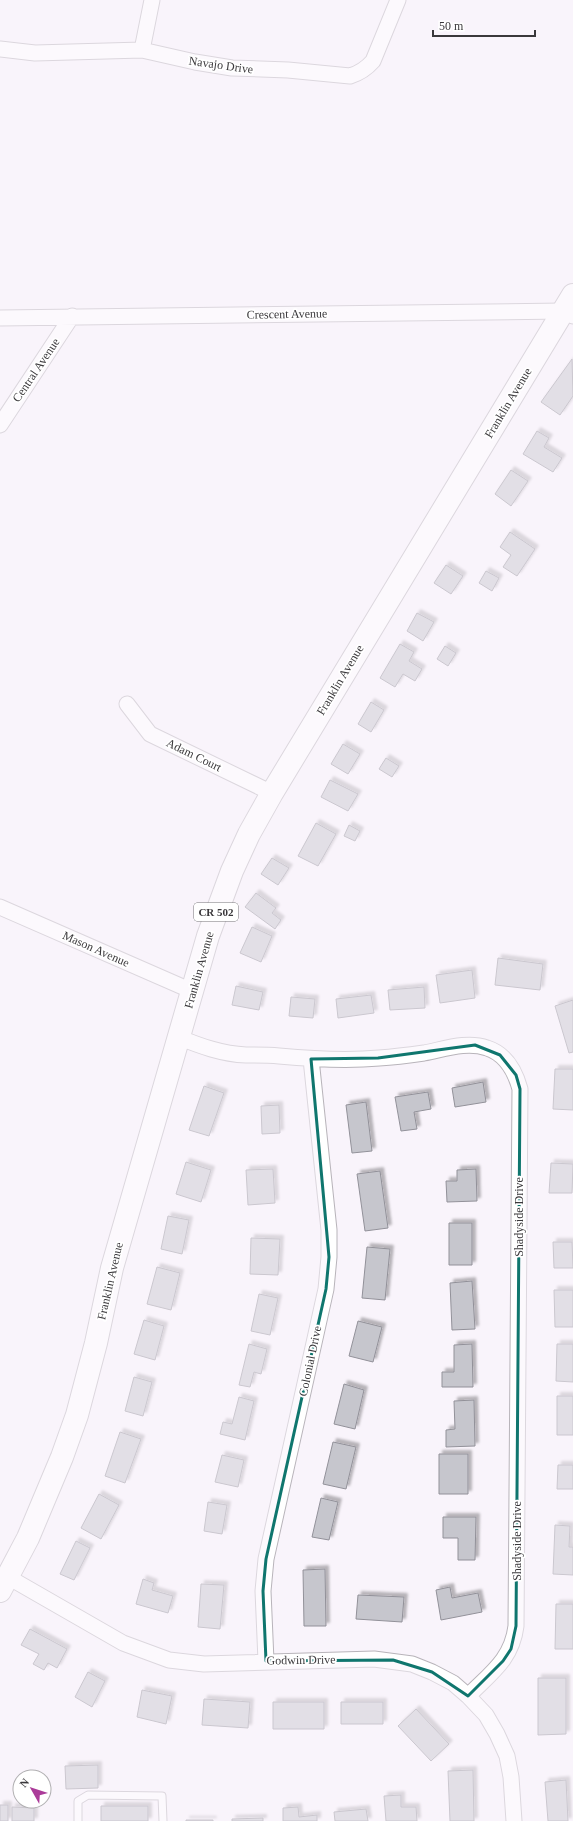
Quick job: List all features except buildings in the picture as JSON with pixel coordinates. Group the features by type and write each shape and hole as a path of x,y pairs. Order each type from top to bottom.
{"main road":[{"name":"Franklin Avenue","path":"4,1584 46,1498 76,1415 96,1343 112,1268 178,1037 214,916 232,871 249,834 272,793 570,307"}],"street":[{"path":"142,50 152,0"},
{"name":"Navajo Drive","path":"0,50 35,53 142,50 195,62 232,68 288,70 350,76 367,68 373,61 398,0"},
{"name":"Crescent Avenue","path":"0,318 570,307"},
{"name":"Central Avenue","path":"0,425 72,316"},
{"name":"Adam Court","path":"127,704 150,734 272,793"},
{"name":"Mason Avenue","path":"0,907 192,991"},
{"name":"Shadyside Drive","path":"178,1037 200,1046 224,1052 311,1059 378,1058 423,1053 462,1045 475,1045 488,1048 500,1055 510,1065 516,1075 520,1089 516,1626 511,1649 503,1661 468,1696"},
{"name":"Colonial Drive","path":"266,1661 263,1591 266,1559 326,1289 329,1258 329,1230 311,1059"},
{"name":"Godwin Drive","path":"4,1584 123,1643 169,1660 204,1664 374,1659 393,1660 412,1664 432,1672 453,1683 468,1696 486,1715 498,1734 507,1756 511,1777 514,1821"}],"lane":[{"path":"78,1821 78,1801 88,1795 162,1796 163,1821"}],"highlighted area":[{"path":"475,1045 500,1055 516,1075 520,1089 516,1626 511,1649 503,1661 468,1696 432,1672 393,1660 266,1661 263,1591 266,1559 326,1289 329,1257 311,1059 378,1058"}]}
